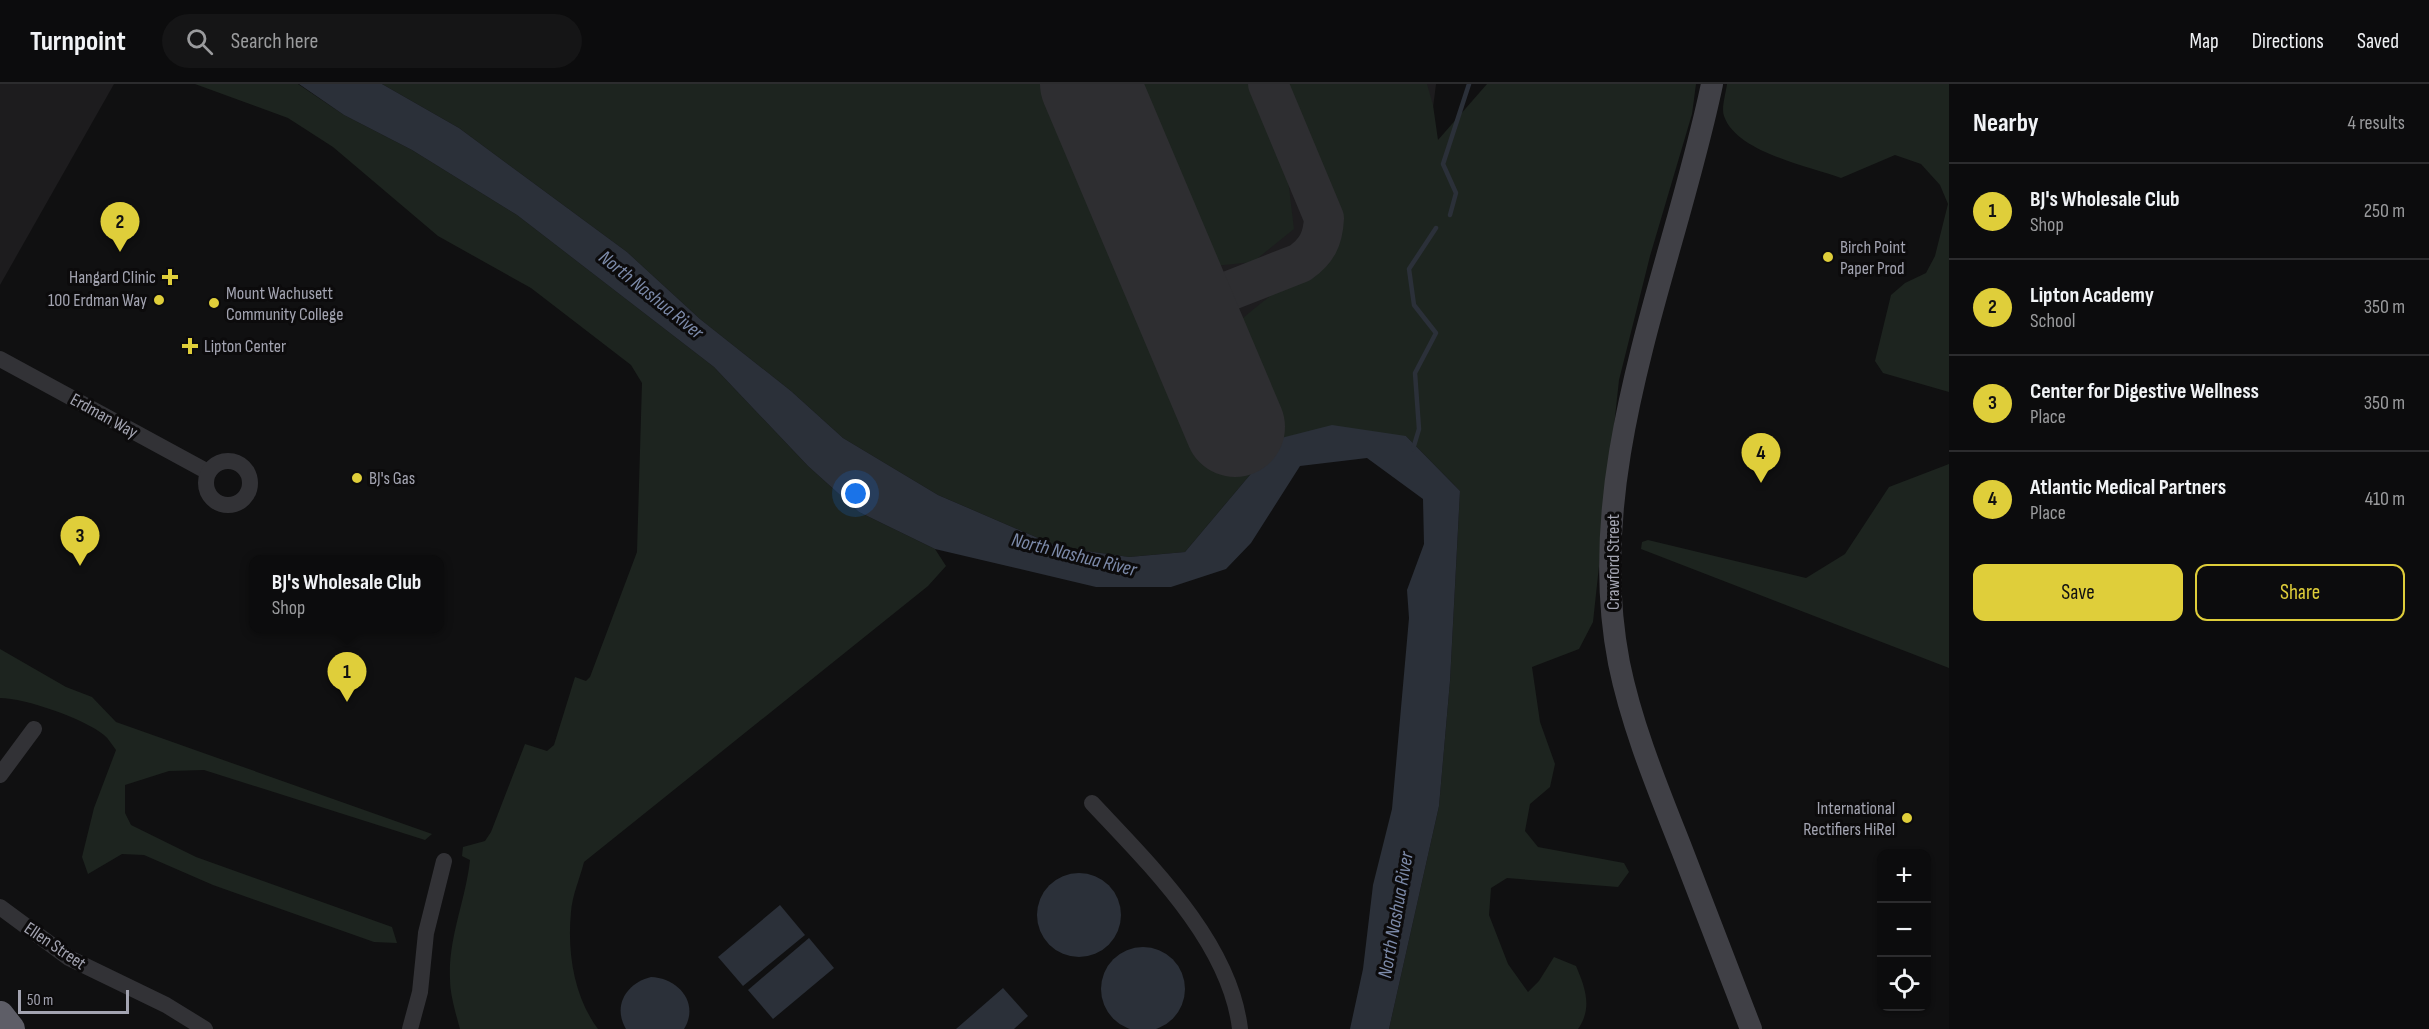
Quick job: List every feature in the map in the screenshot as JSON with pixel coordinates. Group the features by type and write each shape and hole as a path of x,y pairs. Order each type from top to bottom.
{"highway":[{"path":"0,1015 11,1029"}],"main road":[{"name":"Crawford Street","path":"1712,84 1700,139 1630,398 1612,515 1613,619 1619,661 1631,711 1659,792 1751,1029"}],"street":[{"name":"Erdman Way","path":"0,359 208,472"},
{"path":"0,775 34,729"},
{"path":"1092,803 1199,929 1216,957 1230,988 1240,1029"},
{"path":"410,1029 420,992 431,907 444,861"},
{"name":"Ellen Street","path":"0,907 69,958 177,1012 205,1029"}],"shaded area":[{"path":"0,84 114,84 0,285"},
{"path":"195,84 298,84 344,115 412,150 517,215 714,367 808,466 859,512 935,549 946,566 928,586 584,862 572,906 571,958 583,1003 598,1029 460,1029 451,991 450,964 470,860 462,856 463,847 485,841 491,832 525,744 547,751 554,745 575,677 586,681 590,677 637,552 642,383 631,365 531,288 438,236 333,147 288,118"},
{"path":"382,84 1053,84 1205,443 1268,415 1231,328 1279,290 1315,266 1331,248 1336,236 1333,205 1284,84 1427,84 1433,105 1438,140 1487,84 1696,84 1692,114 1650,256 1619,380 1593,622 1579,649 1532,667 1540,722 1555,764 1550,787 1530,804 1525,831 1538,847 1624,863 1629,872 1618,887 1507,878 1491,888 1489,915 1508,964 1528,992 1539,981 1554,957 1576,966 1586,998 1583,1021 1578,1029 1389,1029 1439,806 1450,681 1460,491 1406,436 1281,438 1185,552 1129,557 1059,547 938,495 843,438 791,391 700,319 627,252 459,128"},
{"path":"984,84 1436,84 1395,407 1216,445 1152,428"},
{"path":"1128,84 1252,84 1288,179 1294,229 1253,262 1205,267"},
{"path":"1727,84 1949,84 1949,392 1883,373 1875,361 1891,295 1905,283 1926,273 1935,256 1948,204 1940,185 1921,164 1895,155 1841,178 1793,163 1758,148 1731,129 1724,116 1723,105"},
{"path":"1949,464 1949,668 1641,549 1642,542 1648,540 1806,578 1845,554 1889,487"},
{"path":"0,649 66,687 92,697 116,722 432,834 425,840 204,770 169,771 125,785 125,813 131,825 196,857 392,927 397,943 374,942 213,885 144,855 122,854 88,874 82,857 94,808 116,750 104,735 83,722 39,705 0,698"}],"water":[{"name":"North Nashua River","path":"299,84 382,84 459,128 627,252 700,319 791,391 843,438 938,495 1059,547 1129,557 1185,552 1281,438 1332,425 1406,436 1460,491 1450,681 1439,806 1389,1029 1350,1029 1363,969 1373,885 1392,809 1409,618 1407,590 1424,544 1423,499 1367,458 1300,466 1251,543 1226,569 1171,587 1096,587 935,549 859,512 808,466 714,367 517,215 412,150 344,115"},
{"path":"1079,873 1095,876 1109,885 1118,899 1121,915 1118,931 1109,945 1095,954 1079,957 1063,954 1049,945 1040,931 1037,915 1040,899 1049,885 1063,876"},
{"path":"780,905 805,935 743,986 718,957"},
{"path":"809,938 834,968 773,1019 748,990"},
{"path":"1135,948 1151,948 1166,954 1178,966 1184,981 1184,997 1178,1012 1166,1024 1151,1030 1135,1030 1120,1024 1108,1012 1102,997 1102,981 1108,966 1120,954"},
{"path":"651,977 670,982 684,994 689,1010 684,1029 626,1029 621,1012 624,996 635,984"},
{"path":"1003,988 1028,1016 1014,1029 956,1029"}],"waterway":[{"path":"1450,215 1456,193 1443,164 1469,84"},
{"path":"1413,449 1419,429 1415,373 1436,333 1414,305 1409,269 1436,228"}],"taxiway":[{"path":"1168,268 1187,290 1211,298 1300,263 1318,244 1324,218 1268,84"}],"runway":[{"path":"1090,84 1235,427"}],"place":[{"name":"Lipton Academy","path":"120,252"},
{"name":"Birch Point Paper Prod","path":"1828,257"},
{"name":"Hangard Clinic","path":"170,277"},
{"name":"100 Erdman Way","path":"159,300"},
{"name":"Mount Wachusett Community College","path":"214,303"},
{"name":"Lipton Center","path":"190,346"},
{"name":"BJ's Gas","path":"357,478"},
{"name":"Atlantic Medical Partners","path":"1761,483"},
{"name":"Center for Digestive Wellness","path":"80,566"},
{"name":"BJ's Wholesale Club","path":"347,702"},
{"name":"International Rectifiers HiRel","path":"1907,818"}]}
